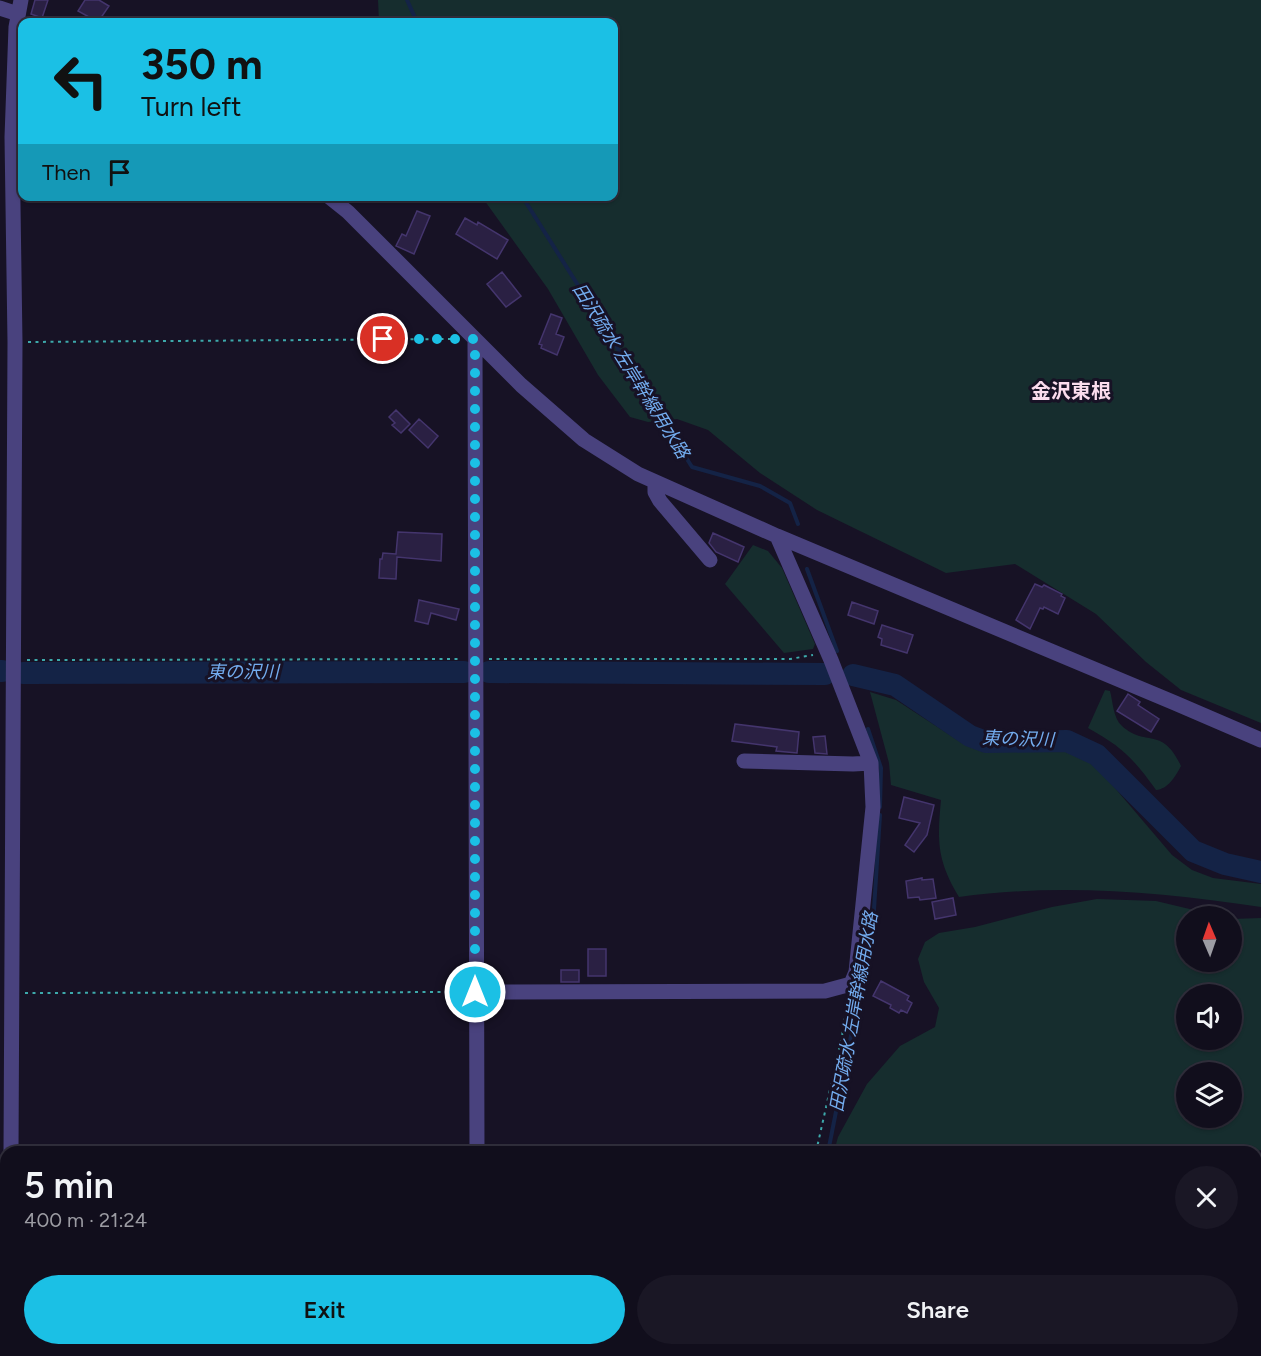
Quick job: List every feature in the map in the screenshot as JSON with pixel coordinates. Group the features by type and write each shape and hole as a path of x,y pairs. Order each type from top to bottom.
{"street":[{"path":"0,8 19,7 11,138 15,342 11,1146"},
{"path":"334,201 348,212 521,385 584,440 638,474 777,536 1261,740"},
{"path":"475,339 477,1146"},
{"path":"655,482 655,492 660,501 710,560"},
{"path":"475,992 825,991 851,984 856,972 873,807 871,763 828,652 777,536"},
{"path":"744,761 871,763"}],"path":[{"path":"15,342 475,339"},
{"path":"14,660 790,659 828,652"},
{"path":"817,1146 851,984"},
{"path":"11,993 475,992"}],"green space":[{"path":"378,0 1261,0 1261,723 1181,690 1146,662 1096,614 1015,564 946,573 817,510 760,473 708,430 677,419 648,422 630,417 598,375 548,289 485,201 618,201 618,18 379,18"},
{"path":"753,545 768,551 782,568 815,644 813,649 784,653 725,584"},
{"path":"1105,690 1110,691 1115,714 1122,726 1139,736 1160,741 1174,753 1181,766 1168,785 1156,790 1126,754 1088,728"},
{"path":"870,692 896,700 962,743 993,752 1049,749 1084,758 1103,774 1172,855 1192,870 1213,878 1261,884 1261,907 1185,897 1110,891 1035,891 959,897 946,872 940,850 941,800 891,785 889,763"},
{"path":"1097,899 1156,901 1177,906 1176,972 1242,972 1242,919 1261,918 1261,1146 836,1146 838,1137 867,1084 900,1046 935,1027 939,1008 924,982 918,959 925,942 939,933"}],"building":[{"path":"35,0 48,0 42,18 31,14"},
{"path":"85,0 99,0 109,6 101,18 91,18 78,11"},
{"path":"417,211 430,216 414,254 396,246 402,234 406,236"},
{"path":"465,218 477,225 478,222 508,240 497,259 456,234"},
{"path":"502,272 521,296 506,307 487,284"},
{"path":"551,314 562,318 556,334 564,337 557,355 541,348 542,345 539,344"},
{"path":"396,410 410,424 401,433 392,425 395,423 389,417"},
{"path":"419,419 438,436 428,448 409,430"},
{"path":"398,532 442,534 441,561 397,557 396,579 379,578 380,559 383,553 396,554"},
{"path":"713,533 744,547 738,562 716,552 709,543"},
{"path":"1035,584 1042,587 1044,585 1062,594 1061,596 1065,598 1058,614 1044,607 1040,608 1030,629 1016,620"},
{"path":"419,600 459,609 456,620 431,613 428,624 415,621"},
{"path":"852,602 878,611 874,624 848,615"},
{"path":"882,625 913,635 907,653 881,645 882,639 878,637"},
{"path":"1128,694 1140,702 1138,705 1159,719 1151,732 1117,711"},
{"path":"735,724 799,732 797,753 776,751 777,747 732,741"},
{"path":"825,736 827,754 815,753 813,737"},
{"path":"904,797 934,805 927,835 914,852 905,845 920,823 899,818"},
{"path":"922,878 922,880 933,879 936,898 920,900 919,897 908,898 906,881"},
{"path":"953,898 956,915 935,919 932,902"},
{"path":"588,949 606,949 606,976 588,976"},
{"path":"561,970 579,970 579,982 561,982"},
{"path":"881,981 909,996 907,1000 912,1003 907,1013 901,1010 899,1013 890,1008 891,1005 873,996"}],"waterway":[{"name":"田沢疏水 左岸幹線用水路","path":"407,0 415,18"},
{"name":"田沢疏水 左岸幹線用水路","path":"525,201 692,467 760,486 790,503 798,524"},
{"name":"田沢疏水 左岸幹線用水路","path":"807,569 837,651"},
{"name":"東の沢川","path":"23,673 464,672"},
{"name":"東の沢川","path":"489,672 825,674"},
{"name":"東の沢川","path":"853,675 895,685 970,736 986,742 1067,741 1097,755 1193,851 1225,864 1261,872"},
{"name":"田沢疏水 左岸幹線用水路","path":"868,729 881,768 880,807"},
{"name":"田沢疏水 左岸幹線用水路","path":"829,1146 873,925 880,815"}],"district":[{"name":"金沢東根","path":"1071,391"}],"route":[{"path":"383,339 475,339 475,992"}]}
